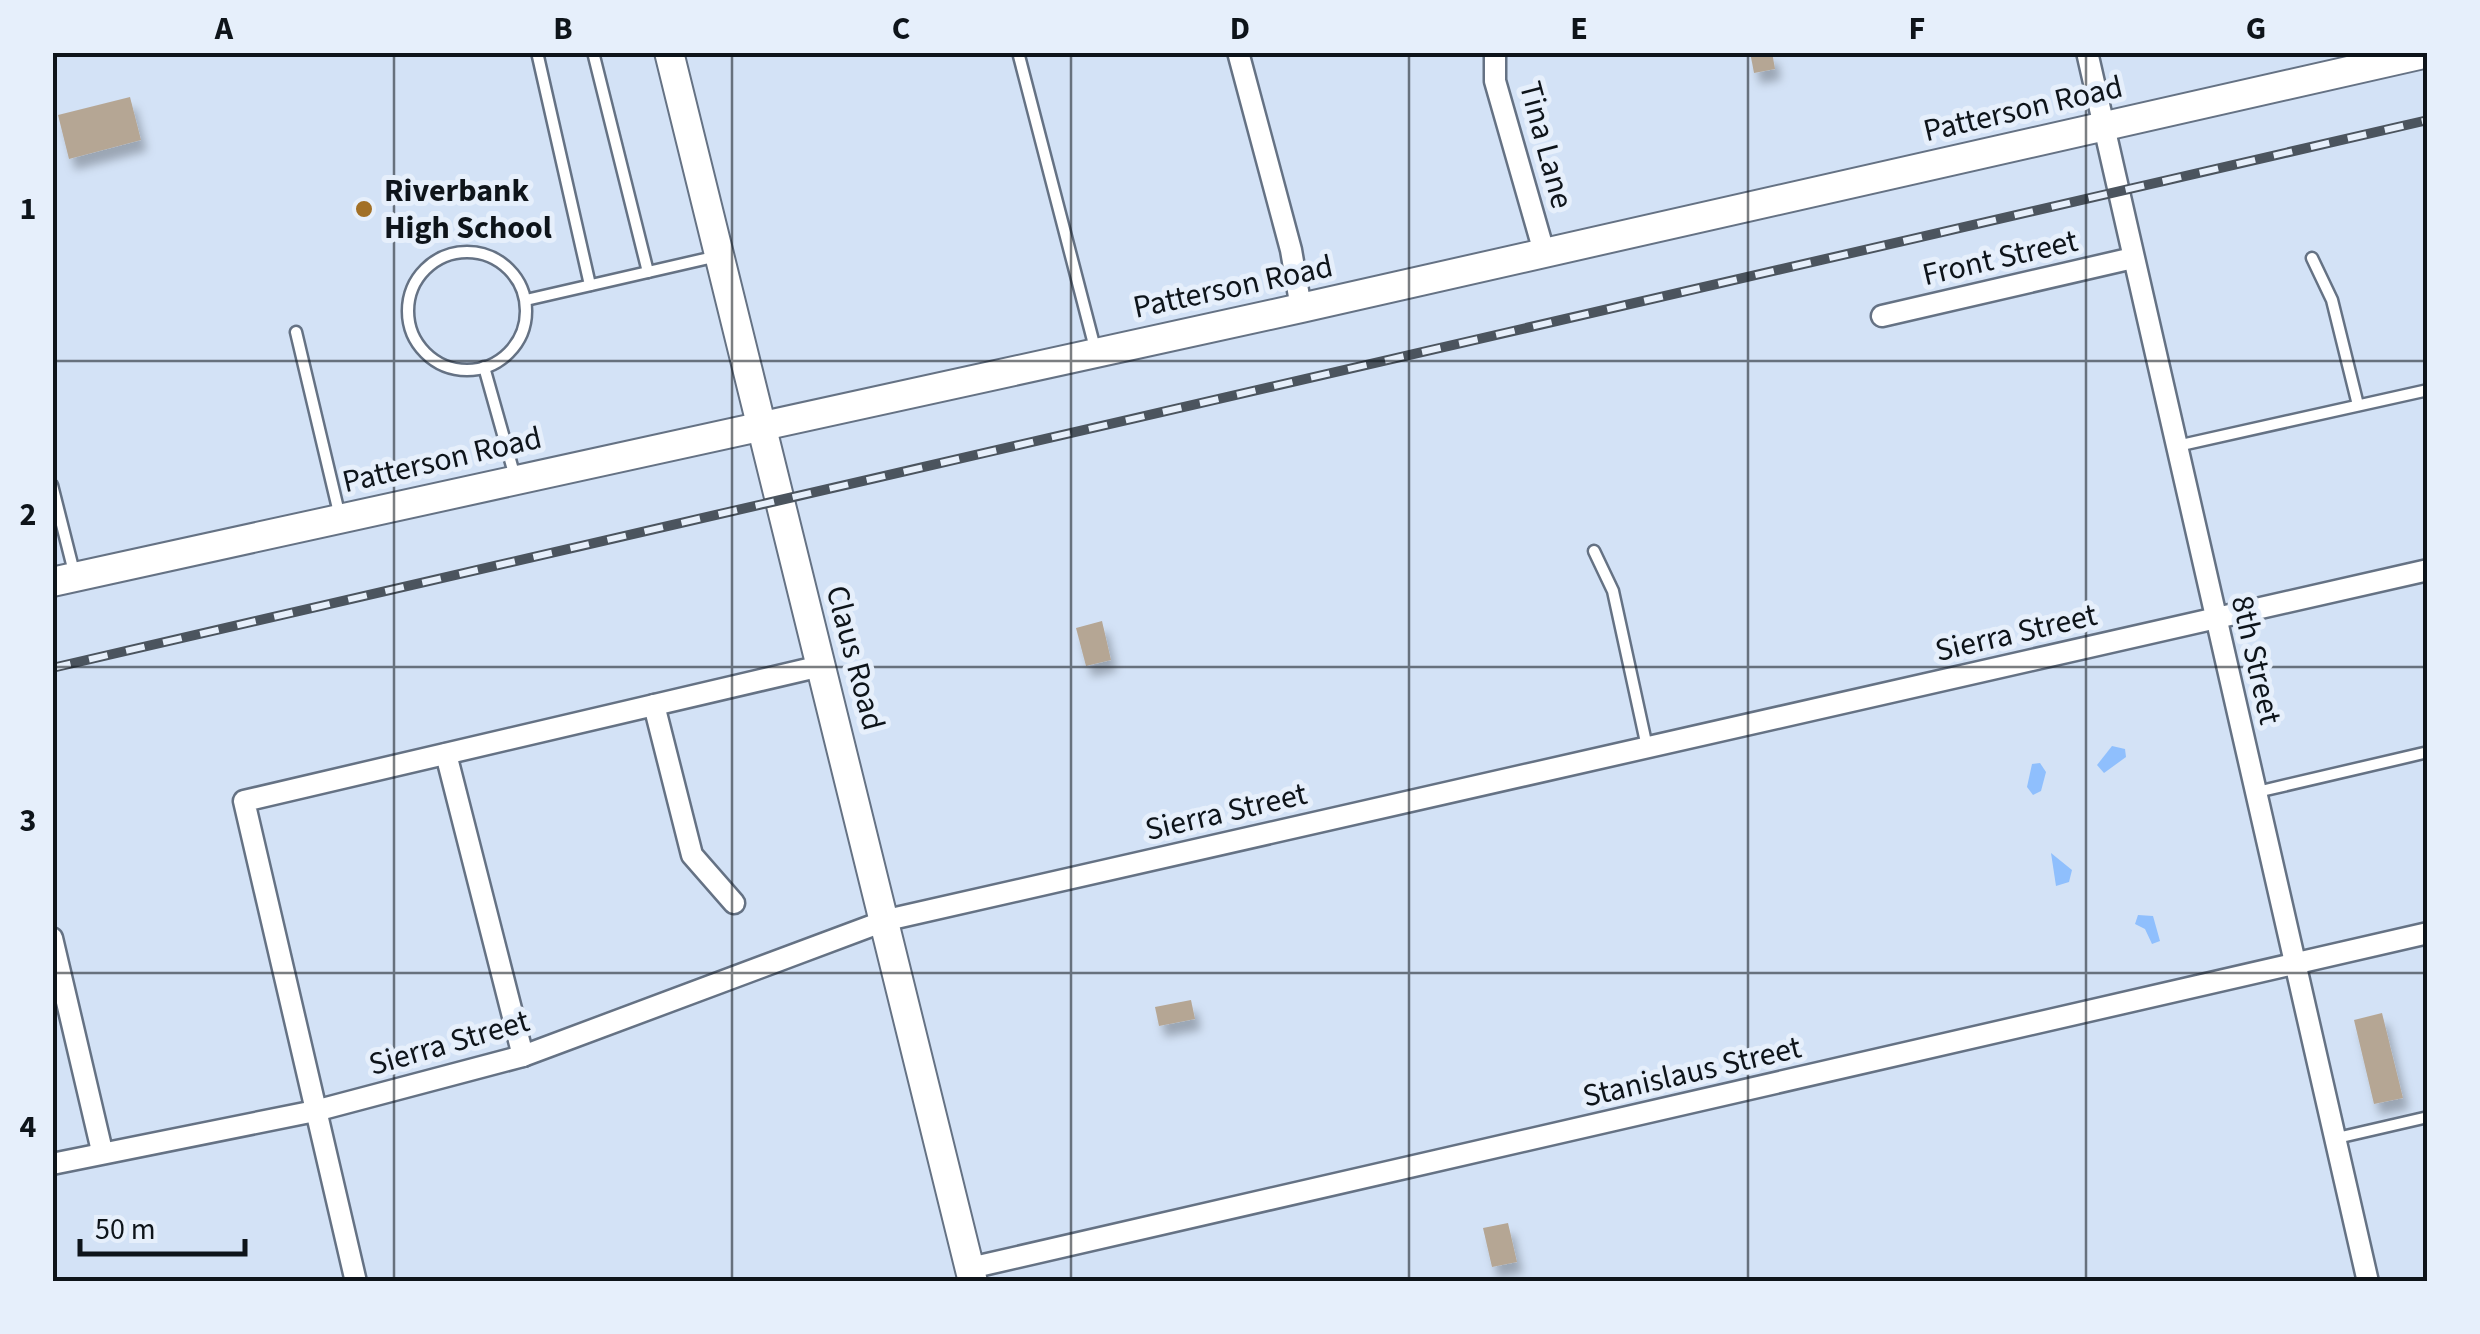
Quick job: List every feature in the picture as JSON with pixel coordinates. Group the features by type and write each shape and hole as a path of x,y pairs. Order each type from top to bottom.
{"main road":[{"name":"Claus Road","path":"669,52 972,1274"},
{"name":"Patterson Road","path":"64,580 1302,308 2428,53"}],"street":[{"path":"1238,52 1291,250 1302,308"},
{"name":"Tina Lane","path":"1495,52 1496,81 1544,252"},
{"name":"8th Street","path":"2087,52 2368,1282"},
{"name":"Front Street","path":"1882,316 2133,258"},
{"name":"Sierra Street","path":"52,1164 102,1151 315,1112 523,1056 887,920 2428,570"},
{"path":"356,1282 244,801 820,666"},
{"path":"654,705 692,856 734,903"},
{"path":"446,754 523,1056"},
{"name":"Stanislaus Street","path":"972,1274 2428,933"},
{"path":"52,938 102,1151"}],"lane":[{"path":"537,52 590,285"},
{"path":"593,52 648,272"},
{"path":"1018,52 1096,352"},
{"path":"448,255 488,255 512,273 526,300 521,337 510,352 484,367 457,370 424,352 408,318 416,280 448,255"},
{"path":"526,300 719,256"},
{"path":"2312,258 2332,300 2358,405"},
{"path":"296,332 340,518"},
{"path":"484,367 515,480"},
{"path":"2176,446 2428,390"},
{"path":"52,485 64,580"},
{"path":"1594,550 1612,591 1647,747"},
{"path":"2257,792 2428,752"},
{"path":"2337,1138 2428,1117"}],"water":[{"path":"2112,746 2125,749 2126,757 2104,773 2097,765"},
{"path":"2040,763 2046,772 2041,791 2033,795 2027,787 2032,764"},
{"path":"2051,853 2072,870 2069,882 2056,886"},
{"path":"2138,915 2153,916 2160,941 2152,944 2145,929 2135,924"}],"building":[{"path":"1750,52 1772,52 1775,69 1754,73"},
{"path":"130,97 141,140 69,159 58,115"},
{"path":"1102,621 1111,660 1086,666 1076,628"},
{"path":"1191,1000 1195,1019 1159,1026 1155,1007"},
{"path":"2382,1013 2403,1098 2374,1104 2354,1020"},
{"path":"1508,1223 1517,1262 1492,1267 1483,1228"}],"railway":[{"path":"52,668 2428,120"}],"place":[{"name":"Riverbank High School","path":"364,209"}]}
